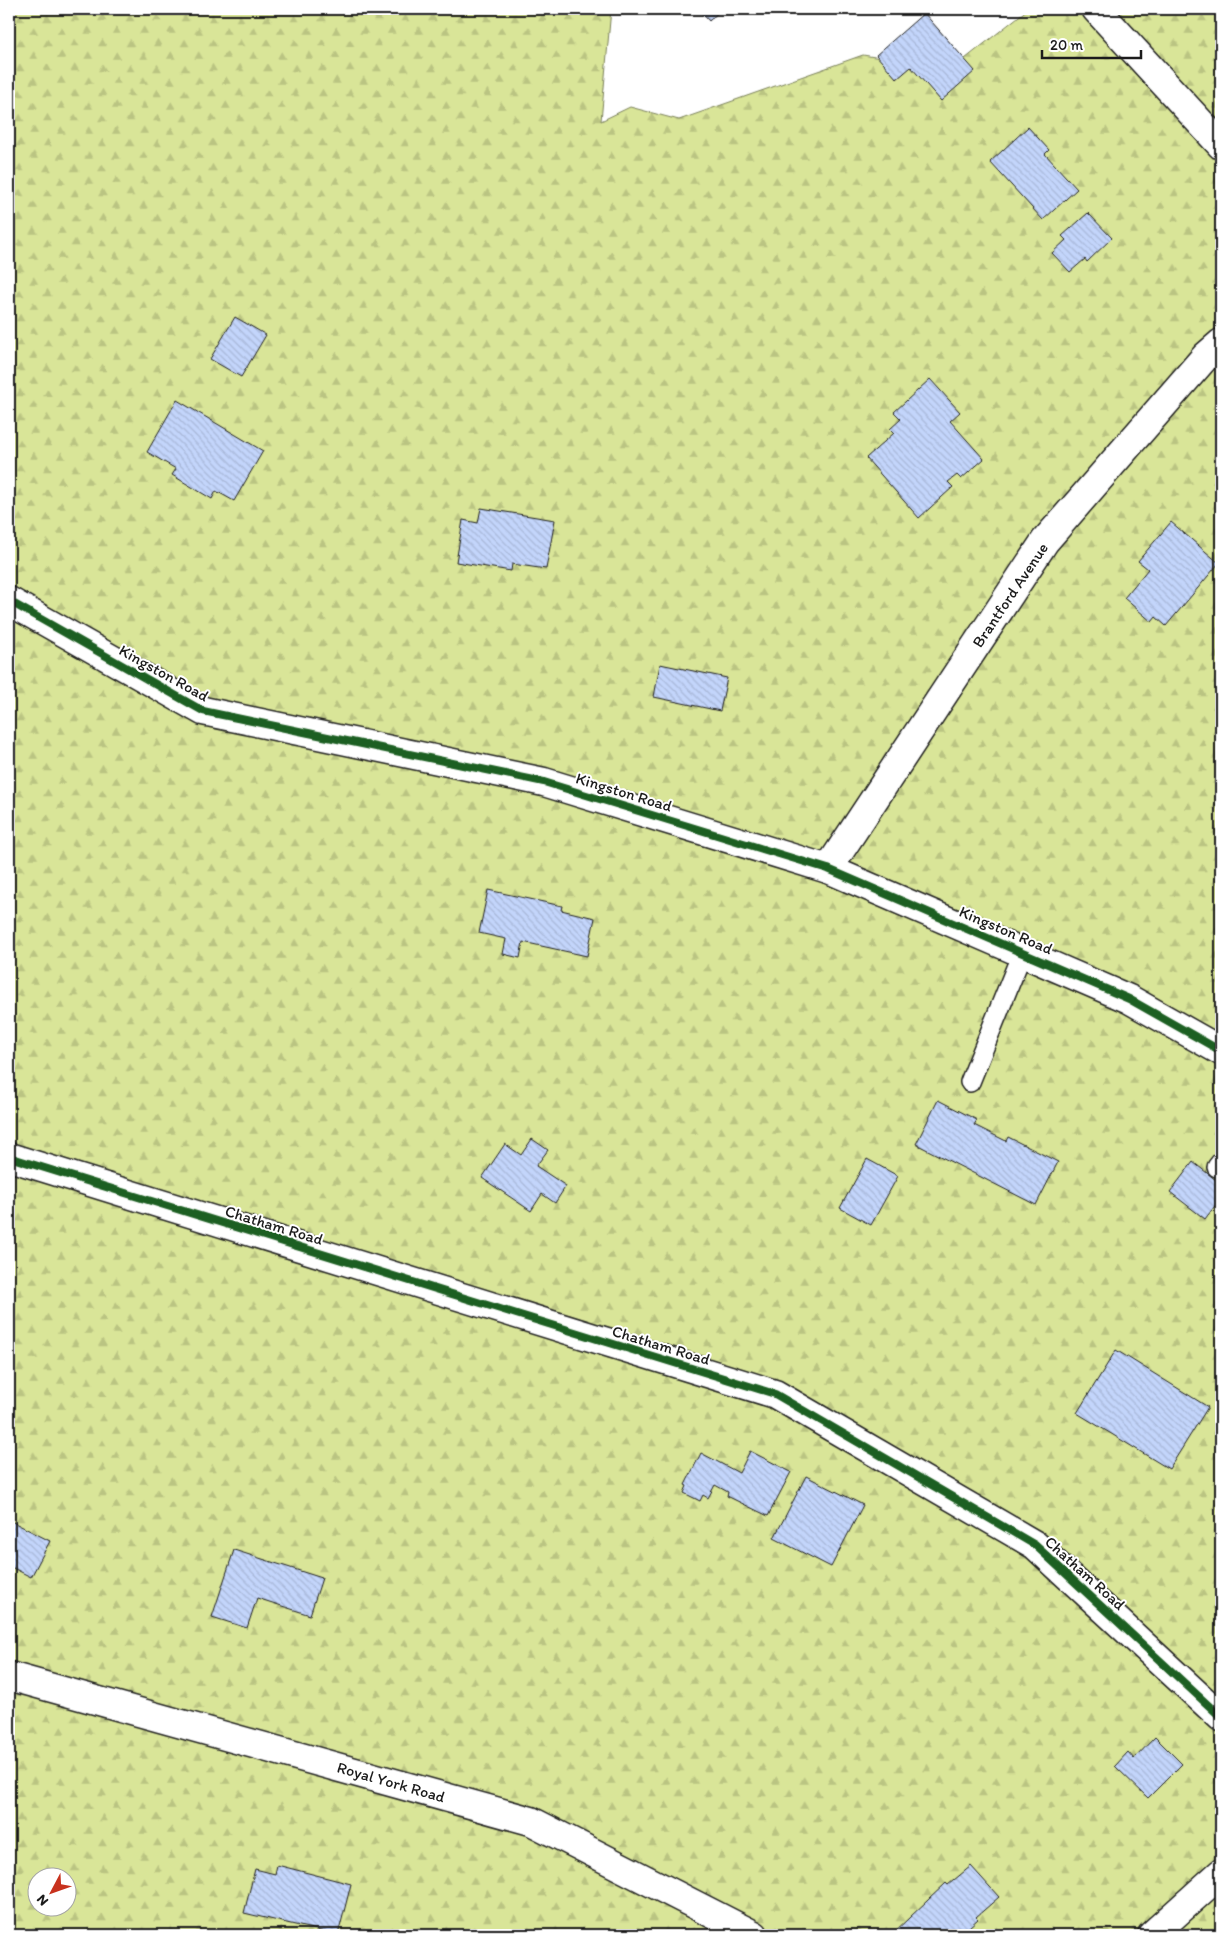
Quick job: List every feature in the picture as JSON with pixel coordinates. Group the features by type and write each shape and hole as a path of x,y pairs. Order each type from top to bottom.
{"street":[{"path":"1096,9 1221,145"},
{"name":"Brantford Avenue","path":"828,869 1045,541 1206,356 1221,343"},
{"name":"Kingston Road","path":"9,600 203,711 544,782 828,869 1129,999 1221,1051"},
{"name":"Chatham Road","path":"9,1157 775,1394 1035,1545 1221,1717"},
{"name":"Royal York Road","path":"9,1676 531,1821 754,1935"},
{"path":"1152,1935 1221,1873"}],"lane":[{"path":"970,1082 1022,953"}],"green space":[{"path":"9,9 611,9 601,121 630,107 679,120 863,55 951,70 1028,9 1221,9 1221,1935 9,1935"}],"building":[{"path":"698,9 722,9 709,21"},
{"path":"924,13 975,71 941,101 911,67 897,79 876,55"},
{"path":"1028,127 1049,150 1045,154 1077,189 1043,220 990,162"},
{"path":"1088,213 1112,238 1087,262 1085,259 1070,272 1052,253 1066,240 1062,236"},
{"path":"235,317 266,335 241,377 210,359"},
{"path":"930,379 960,412 950,421 984,459 961,479 957,475 948,482 953,487 919,518 866,458 894,433 890,429 901,419 894,412"},
{"path":"177,400 263,451 234,501 216,491 212,499 172,475 176,469 147,452"},
{"path":"481,508 555,520 546,569 512,564 511,571 456,562 463,520 478,523"},
{"path":"1171,522 1219,563 1166,626 1156,617 1152,622 1124,598 1148,569 1138,561"},
{"path":"660,664 727,678 720,711 654,697"},
{"path":"488,890 562,906 561,910 595,918 587,956 523,942 520,958 503,954 506,939 479,933"},
{"path":"938,1100 977,1120 974,1125 1006,1141 1008,1137 1058,1162 1036,1205 916,1144"},
{"path":"532,1139 548,1150 536,1166 566,1186 555,1203 542,1194 531,1211 482,1178 505,1144 521,1155"},
{"path":"867,1159 898,1176 871,1225 840,1208"},
{"path":"1193,1162 1221,1184 1221,1198 1205,1219 1170,1192"},
{"path":"1116,1350 1208,1407 1169,1469 1077,1413"},
{"path":"750,1451 791,1472 768,1516 727,1496 728,1492 715,1485 708,1498 703,1495 700,1501 684,1493 687,1486 685,1485 701,1453 739,1473"},
{"path":"806,1476 863,1505 831,1567 774,1538"},
{"path":"9,1520 50,1541 31,1577 9,1566"},
{"path":"234,1550 322,1578 310,1615 257,1598 247,1628 212,1617"},
{"path":"1155,1737 1182,1764 1148,1798 1115,1766 1128,1752 1134,1759"},
{"path":"277,1865 351,1884 338,1935 244,1913 255,1869 275,1874"},
{"path":"971,1866 999,1897 976,1917 978,1919 960,1935 891,1935 946,1883 948,1885"}],"cycle path":[{"path":"9,601 203,711 544,782 828,869 1129,999 1221,1051"},
{"path":"9,1157 775,1394 1035,1545 1221,1717"}]}
